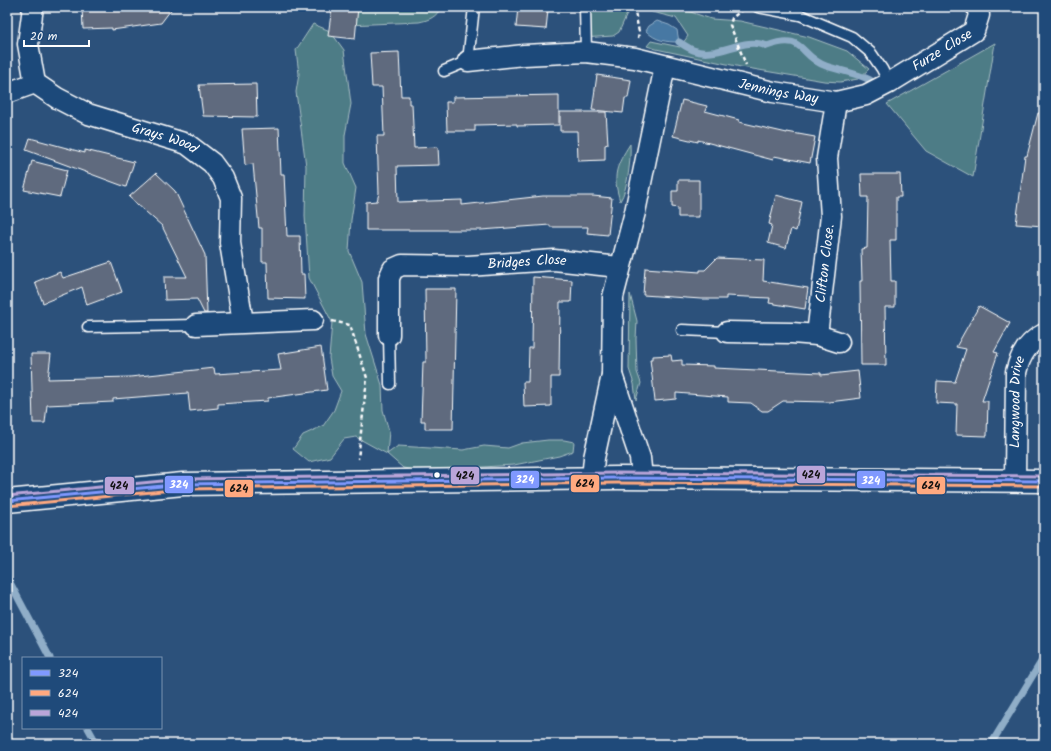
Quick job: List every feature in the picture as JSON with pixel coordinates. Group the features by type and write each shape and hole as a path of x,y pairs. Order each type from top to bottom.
{"street":[{"path":"7,93 35,83 28,44 33,7"},
{"name":"Furze Close","path":"889,83 974,30 979,15 977,7"},
{"name":"Jennings Way","path":"468,61 524,55 586,52 635,58 773,92 836,102 866,95 889,83"},
{"path":"592,478 594,458 612,375 613,296 619,267 635,212 665,66"},
{"name":"Grays Wood","path":"35,83 57,98 88,114 187,144 212,163 223,178 231,198 230,243 243,322"},
{"name":"Clifton Close.","path":"817,335 831,216 827,158 836,102"},
{"name":"Bridges Close","path":"389,335 389,278 393,269 402,265 468,266 554,260 619,267"},
{"path":"196,325 314,320"},
{"path":"726,332 817,335 839,342"},
{"name":"Langwood Drive","path":"1015,481 1016,372 1020,358 1028,346 1044,334"},
{"path":"612,375 640,458 642,478"},
{"path":"7,501 183,484 592,478 1044,481"}],"lane":[{"path":"444,71 468,61 474,7"},
{"path":"585,7 586,52"},
{"path":"758,7 800,14 852,37 871,53 882,68 889,83"},
{"path":"88,327 196,325"},
{"path":"682,330 726,332"},
{"path":"389,335 390,384"}],"path":[{"path":"634,7 639,32 635,58"},
{"path":"744,56 730,25 732,18 745,7"},
{"path":"314,320 340,322 350,325 366,378 356,482"}],"green space":[{"path":"343,7 441,7 432,18 419,22 348,25"},
{"path":"650,7 676,7 711,19 740,21 809,37 847,51 869,69 858,79 840,82 824,81 741,67 656,49 647,46 651,41 680,47 688,36 676,18 652,12"},
{"path":"627,9 627,14 619,32 613,36 582,38 586,11"},
{"path":"313,24 330,31 344,50 351,104 345,135 345,163 356,188 351,220 349,251 362,282 366,334 382,385 383,410 389,431 387,454 356,437 344,439 330,457 309,462 293,449 303,435 323,426 334,410 341,391 332,376 329,358 332,322 309,278 305,216 306,166 296,92 299,74 296,50"},
{"path":"995,43 973,177 926,151 887,104"},
{"path":"630,144 628,173 623,196 620,201 616,184 617,171 621,159"},
{"path":"630,294 637,321 637,372 641,383 636,400 634,384 629,369"},
{"path":"548,440 564,440 574,442 573,451 559,456 514,465 420,471 403,468 387,454 398,446 463,450 484,446 508,448 522,443"}],"water":[{"path":"657,21 669,25 677,30 679,42 661,40 646,31 649,26"}],"building":[{"path":"82,7 173,7 161,23 112,30 112,28 83,29"},
{"path":"332,7 358,7 355,39 328,36"},
{"path":"518,7 548,10 546,29 516,27"},
{"path":"399,52 401,96 409,96 409,104 412,104 414,148 438,147 439,165 397,166 398,202 462,200 462,205 543,196 593,196 612,198 608,235 587,233 588,227 550,227 550,225 481,230 366,230 366,202 377,201 379,193 377,136 384,136 382,87 372,87 370,53"},
{"path":"597,75 631,80 628,98 625,98 623,113 592,110"},
{"path":"256,84 257,117 203,116 199,85"},
{"path":"559,95 559,125 475,125 475,131 447,131 446,102 453,102 453,97"},
{"path":"682,100 707,106 705,111 739,120 739,122 787,133 815,137 810,163 774,156 773,160 698,140 698,142 673,136"},
{"path":"560,112 606,112 608,144 605,145 605,160 578,161 577,131 560,131"},
{"path":"1038,113 1044,114 1044,226 1016,224 1025,156 1027,156"},
{"path":"279,128 281,174 284,174 287,236 300,236 301,274 304,274 305,299 268,298 267,262 262,262 262,228 259,228 253,164 245,165 242,129"},
{"path":"30,138 85,153 85,150 134,162 126,187 26,150"},
{"path":"32,161 67,170 60,197 24,190"},
{"path":"156,173 175,191 205,255 207,313 204,313 197,299 165,300 164,277 187,277 162,226 129,197"},
{"path":"861,174 900,174 901,197 896,197 896,240 890,240 891,281 895,281 895,307 885,307 886,365 861,365 861,249 867,248 868,197 862,197"},
{"path":"678,180 699,180 699,217 678,217 678,208 672,207 672,191 678,191"},
{"path":"776,195 802,202 796,231 791,229 786,248 768,243 772,225 769,224"},
{"path":"717,258 764,260 763,281 808,288 805,309 769,303 770,298 726,296 726,299 701,299 643,295 645,268 700,272 700,270 705,270"},
{"path":"111,262 122,292 87,305 82,287 43,303 35,282 60,272 63,278"},
{"path":"533,277 572,280 571,302 560,302 559,377 551,377 551,406 524,407 523,382 528,382 529,348 532,348"},
{"path":"425,289 456,289 453,429 425,429 425,421 421,421 423,362 426,362"},
{"path":"979,306 1010,323 994,352 998,353 982,401 988,401 987,436 956,435 957,404 936,403 937,381 955,382 966,349 956,347"},
{"path":"321,347 327,390 268,398 268,401 218,404 218,408 190,411 188,393 113,399 113,402 47,405 45,423 33,423 31,354 51,354 48,379 130,377 214,368 215,374 281,370 278,354"},
{"path":"671,355 672,361 682,360 682,365 714,366 714,368 821,373 821,375 858,371 861,398 829,402 783,401 768,411 762,411 751,403 728,402 728,397 676,393 676,399 655,401 650,359 653,359 653,356"}],"waterway":[{"path":"679,42 691,49 702,52 711,52 749,43 758,43 767,46 780,42 789,42 801,47 817,62 870,80"},
{"path":"7,577 49,657"},
{"path":"991,744 1044,657"},
{"path":"89,729 97,744"}],"transit line":[{"name":"424","path":"7,496 183,479 617,473 1044,476"},
{"name":"324","path":"7,501 183,484 617,478 1044,481"},
{"name":"624","path":"7,506 183,489 617,483 1044,486"}]}
